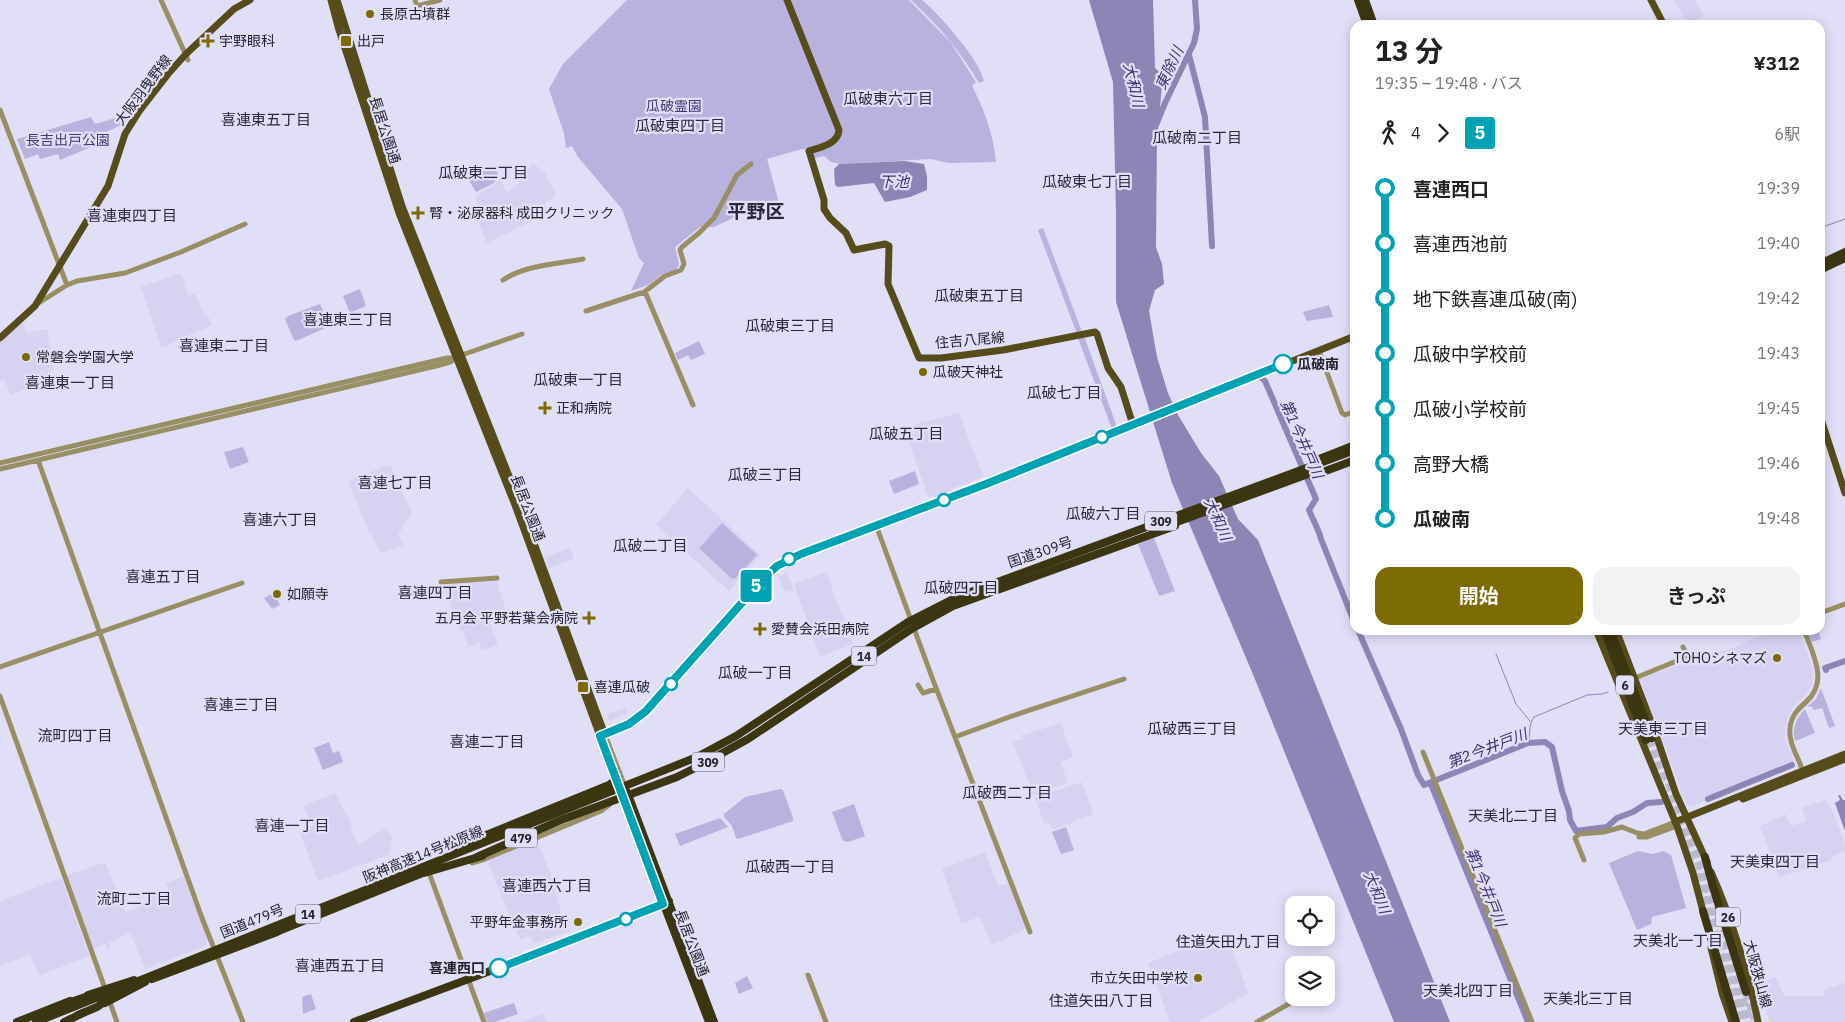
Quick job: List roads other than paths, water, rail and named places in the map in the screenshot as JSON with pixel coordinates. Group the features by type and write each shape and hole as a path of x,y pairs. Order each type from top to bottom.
{"highway":[{"path":"1356,0 1363,20"},
{"path":"1366,0 1374,20"},
{"path":"1825,262 1845,252"},
{"path":"1825,268 1845,258"},
{"name":"阪神高速14号松原線","path":"35,1022 427,869 697,758 736,736 892,632 939,605 1257,487 1285,473 1350,449"},
{"name":"国道309号","path":"625,796 677,777 733,748 956,595 1231,495 1350,449"},
{"name":"阪神高速14号松原線","path":"49,1022 107,995 699,762 738,740 910,626 959,601 1350,460"},
{"name":"国道309号","path":"621,785 680,762 726,739 874,642 952,606 1132,542 1350,460"},
{"name":"6","path":"1606,635 1649,739 1612,635"},
{"name":"479","path":"458,851 479,838 609,786 614,781 614,774"},
{"name":"国道479号","path":"44,1022 144,980 427,869 458,851 621,785"},
{"name":"長居公園通","path":"621,785 714,1022"},
{"path":"427,869 474,842 610,790"},
{"name":"国道479号","path":"427,869 440,871 483,855 561,820 625,796"},
{"path":"427,869 433,871 482,856 613,801"},
{"path":"1705,857 1746,992"},
{"path":"354,1022 666,903"},
{"name":"長居公園通","path":"666,903 708,1022"},
{"path":"1703,911 1736,1022"},
{"path":"21,1022 113,987 134,983"},
{"path":"17,1022 107,995"},
{"path":"62,1022 97,1007 107,995"},
{"name":"国道479号","path":"35,1022 107,995"}],"main road":[{"name":"大阪羽曳野線","path":"0,338 35,306 108,186 125,134 168,74 237,6 250,0"},
{"name":"長居公園通","path":"332,0 402,206 458,356 511,481 603,736"},
{"name":"長居公園通","path":"337,0 360,84"},
{"name":"住吉八尾線","path":"787,0 839,130 836,140 810,152 824,200 824,209 830,218 846,233 854,250 885,244 888,246 888,284 919,358 978,354 1096,332 1108,368 1122,387 1134,424"},
{"path":"1651,0 1661,20"},
{"path":"603,736 629,724 653,705 741,604 777,566 801,554 986,484 1350,338"},
{"path":"1825,431 1845,493"},
{"path":"1598,635 1676,824 1845,754"},
{"path":"1618,635 1687,819"},
{"path":"1803,773 1845,759"},
{"name":"大阪狭山線","path":"1687,819 1721,895 1749,980 1758,1022"},
{"name":"26","path":"1676,824 1693,873 1718,981 1732,1022"}],"street":[{"path":"161,0 187,57"},
{"path":"415,0 417,6 440,0"},
{"path":"0,110 67,285"},
{"path":"586,311 643,293 664,277 681,270 684,264 680,250 714,218 737,174 751,164"},
{"path":"35,306 67,285 88,278 125,273 181,252 245,224"},
{"path":"503,280 530,268 583,259"},
{"path":"643,293 648,296 693,405"},
{"path":"0,463 81,447 388,378 450,362 458,356 522,334"},
{"path":"1319,350 1342,413 1345,415 1350,413"},
{"path":"0,469 81,447"},
{"path":"38,460 172,835 243,1022"},
{"path":"876,525 936,689 1030,932"},
{"path":"441,582 497,578"},
{"path":"0,668 100,631 242,583"},
{"path":"1825,611 1845,604"},
{"path":"1803,773 1790,734 1790,725 1798,709 1812,696 1817,688 1819,673 1806,635"},
{"path":"1635,678 1684,658 1686,651 1683,647"},
{"path":"955,737 1124,679"},
{"path":"918,686 923,693 936,689"},
{"path":"0,696 117,1022"},
{"name":"長居公園通","path":"603,736 614,774 621,785"},
{"name":"長居公園通","path":"603,736 621,785"},
{"path":"1422,752 1532,1022"},
{"path":"1584,860 1575,838 1576,835 1604,832 1619,827 1626,828 1643,838 1676,824"},
{"path":"427,869 484,1022"},
{"path":"808,975 826,1022"},
{"path":"1257,1022 1285,1006"}],"water":[{"name":"大和川","path":"1089,0 1153,0 1155,68 1163,75 1157,138 1156,247 1162,264 1164,284 1155,290 1149,311 1157,357 1168,393 1178,415 1201,453 1219,476 1238,519 1258,540 1450,1022 1394,1022 1252,672 1172,483 1116,302 1113,82"},
{"name":"下池","path":"904,161 924,164 927,176 927,190 910,197 885,202 874,183 838,187 835,185 834,169 839,164"},
{"path":"1838,795 1845,800 1845,831 1835,803 1840,800"}],"waterway":[{"name":"東除川","path":"1156,125 1194,43 1197,29 1195,0"},
{"name":"第1今井戸川","path":"1189,55 1205,117 1212,246"},
{"path":"1825,226 1845,219"},
{"name":"第1今井戸川","path":"1260,377 1265,381 1316,499 1309,510 1350,612"},
{"name":"第2今井戸川","path":"1360,635 1401,729 1418,775 1424,785 1528,743 1545,742 1552,747 1570,820 1576,831 1607,827 1617,818 1633,812 1647,803 1661,802"},
{"path":"1496,654 1516,704 1530,721"},
{"path":"1826,670 1825,668 1845,661"},
{"path":"1528,743 1531,723 1534,717 1587,695 1608,692"},
{"path":"1708,799 1792,765"},
{"name":"第1今井戸川","path":"1431,784 1528,1022"}],"tunnel":[{"path":"1652,738 1706,884 1750,1022"},
{"path":"1646,740 1661,779"},
{"path":"1696,874 1743,1022"},
{"path":"1746,992 1755,1019"}],"place":[{"name":"長原古墳群","path":"370,14"},
{"name":"宇野眼科","path":"208,41"},
{"name":"出戸","path":"346,41"},
{"name":"腎・泌尿器科 成田クリニック","path":"418,213"},
{"name":"常磐会学園大学","path":"26,357"},
{"name":"瓜破南","path":"1283,364"},
{"name":"瓜破天神社","path":"923,372"},
{"name":"正和病院","path":"545,408"},
{"name":"如願寺","path":"277,594"},
{"name":"五月会 平野若葉会病院","path":"589,618"},
{"name":"愛賛会浜田病院","path":"760,629"},
{"name":"TOHOシネマズ","path":"1777,658"},
{"name":"喜連瓜破","path":"583,687"},
{"name":"平野年金事務所","path":"578,922"},
{"name":"喜連西口","path":"499,968"},
{"name":"市立矢田中学校","path":"1198,978"}],"district":[{"name":"瓜破東六丁目","path":"888,98"},
{"name":"喜連東五丁目","path":"266,119"},
{"name":"瓜破東四丁目","path":"680,125"},
{"name":"瓜破南二丁目","path":"1197,137"},
{"name":"瓜破東二丁目","path":"483,172"},
{"name":"瓜破東七丁目","path":"1087,181"},
{"name":"平野区","path":"756,211"},
{"name":"喜連東四丁目","path":"132,215"},
{"name":"瓜破東五丁目","path":"979,295"},
{"name":"喜連東三丁目","path":"348,319"},
{"name":"瓜破東三丁目","path":"790,325"},
{"name":"喜連東二丁目","path":"224,345"},
{"name":"瓜破東一丁目","path":"578,379"},
{"name":"喜連東一丁目","path":"70,382"},
{"name":"瓜破七丁目","path":"1064,392"},
{"name":"瓜破五丁目","path":"906,433"},
{"name":"瓜破三丁目","path":"765,474"},
{"name":"喜連七丁目","path":"395,482"},
{"name":"瓜破六丁目","path":"1103,513"},
{"name":"喜連六丁目","path":"280,519"},
{"name":"瓜破二丁目","path":"650,545"},
{"name":"喜連五丁目","path":"163,576"},
{"name":"瓜破四丁目","path":"961,587"},
{"name":"喜連四丁目","path":"435,592"},
{"name":"瓜破一丁目","path":"755,672"},
{"name":"喜連三丁目","path":"241,704"},
{"name":"瓜破西三丁目","path":"1192,728"},
{"name":"天美東三丁目","path":"1663,728"},
{"name":"流町四丁目","path":"75,735"},
{"name":"喜連二丁目","path":"487,741"},
{"name":"瓜破西二丁目","path":"1007,792"},
{"name":"天美北二丁目","path":"1513,815"},
{"name":"喜連一丁目","path":"292,825"},
{"name":"天美東四丁目","path":"1775,861"},
{"name":"瓜破西一丁目","path":"790,866"},
{"name":"喜連西六丁目","path":"547,885"},
{"name":"流町二丁目","path":"134,898"},
{"name":"天美北一丁目","path":"1678,940"},
{"name":"住道矢田九丁目","path":"1228,941"},
{"name":"喜連西五丁目","path":"340,965"},
{"name":"天美北四丁目","path":"1468,990"},
{"name":"天美北三丁目","path":"1588,998"},
{"name":"住道矢田八丁目","path":"1101,1000"}],"park label":[{"name":"瓜破霊園","path":"674,106"},
{"name":"長吉出戸公園","path":"68,140"}]}
